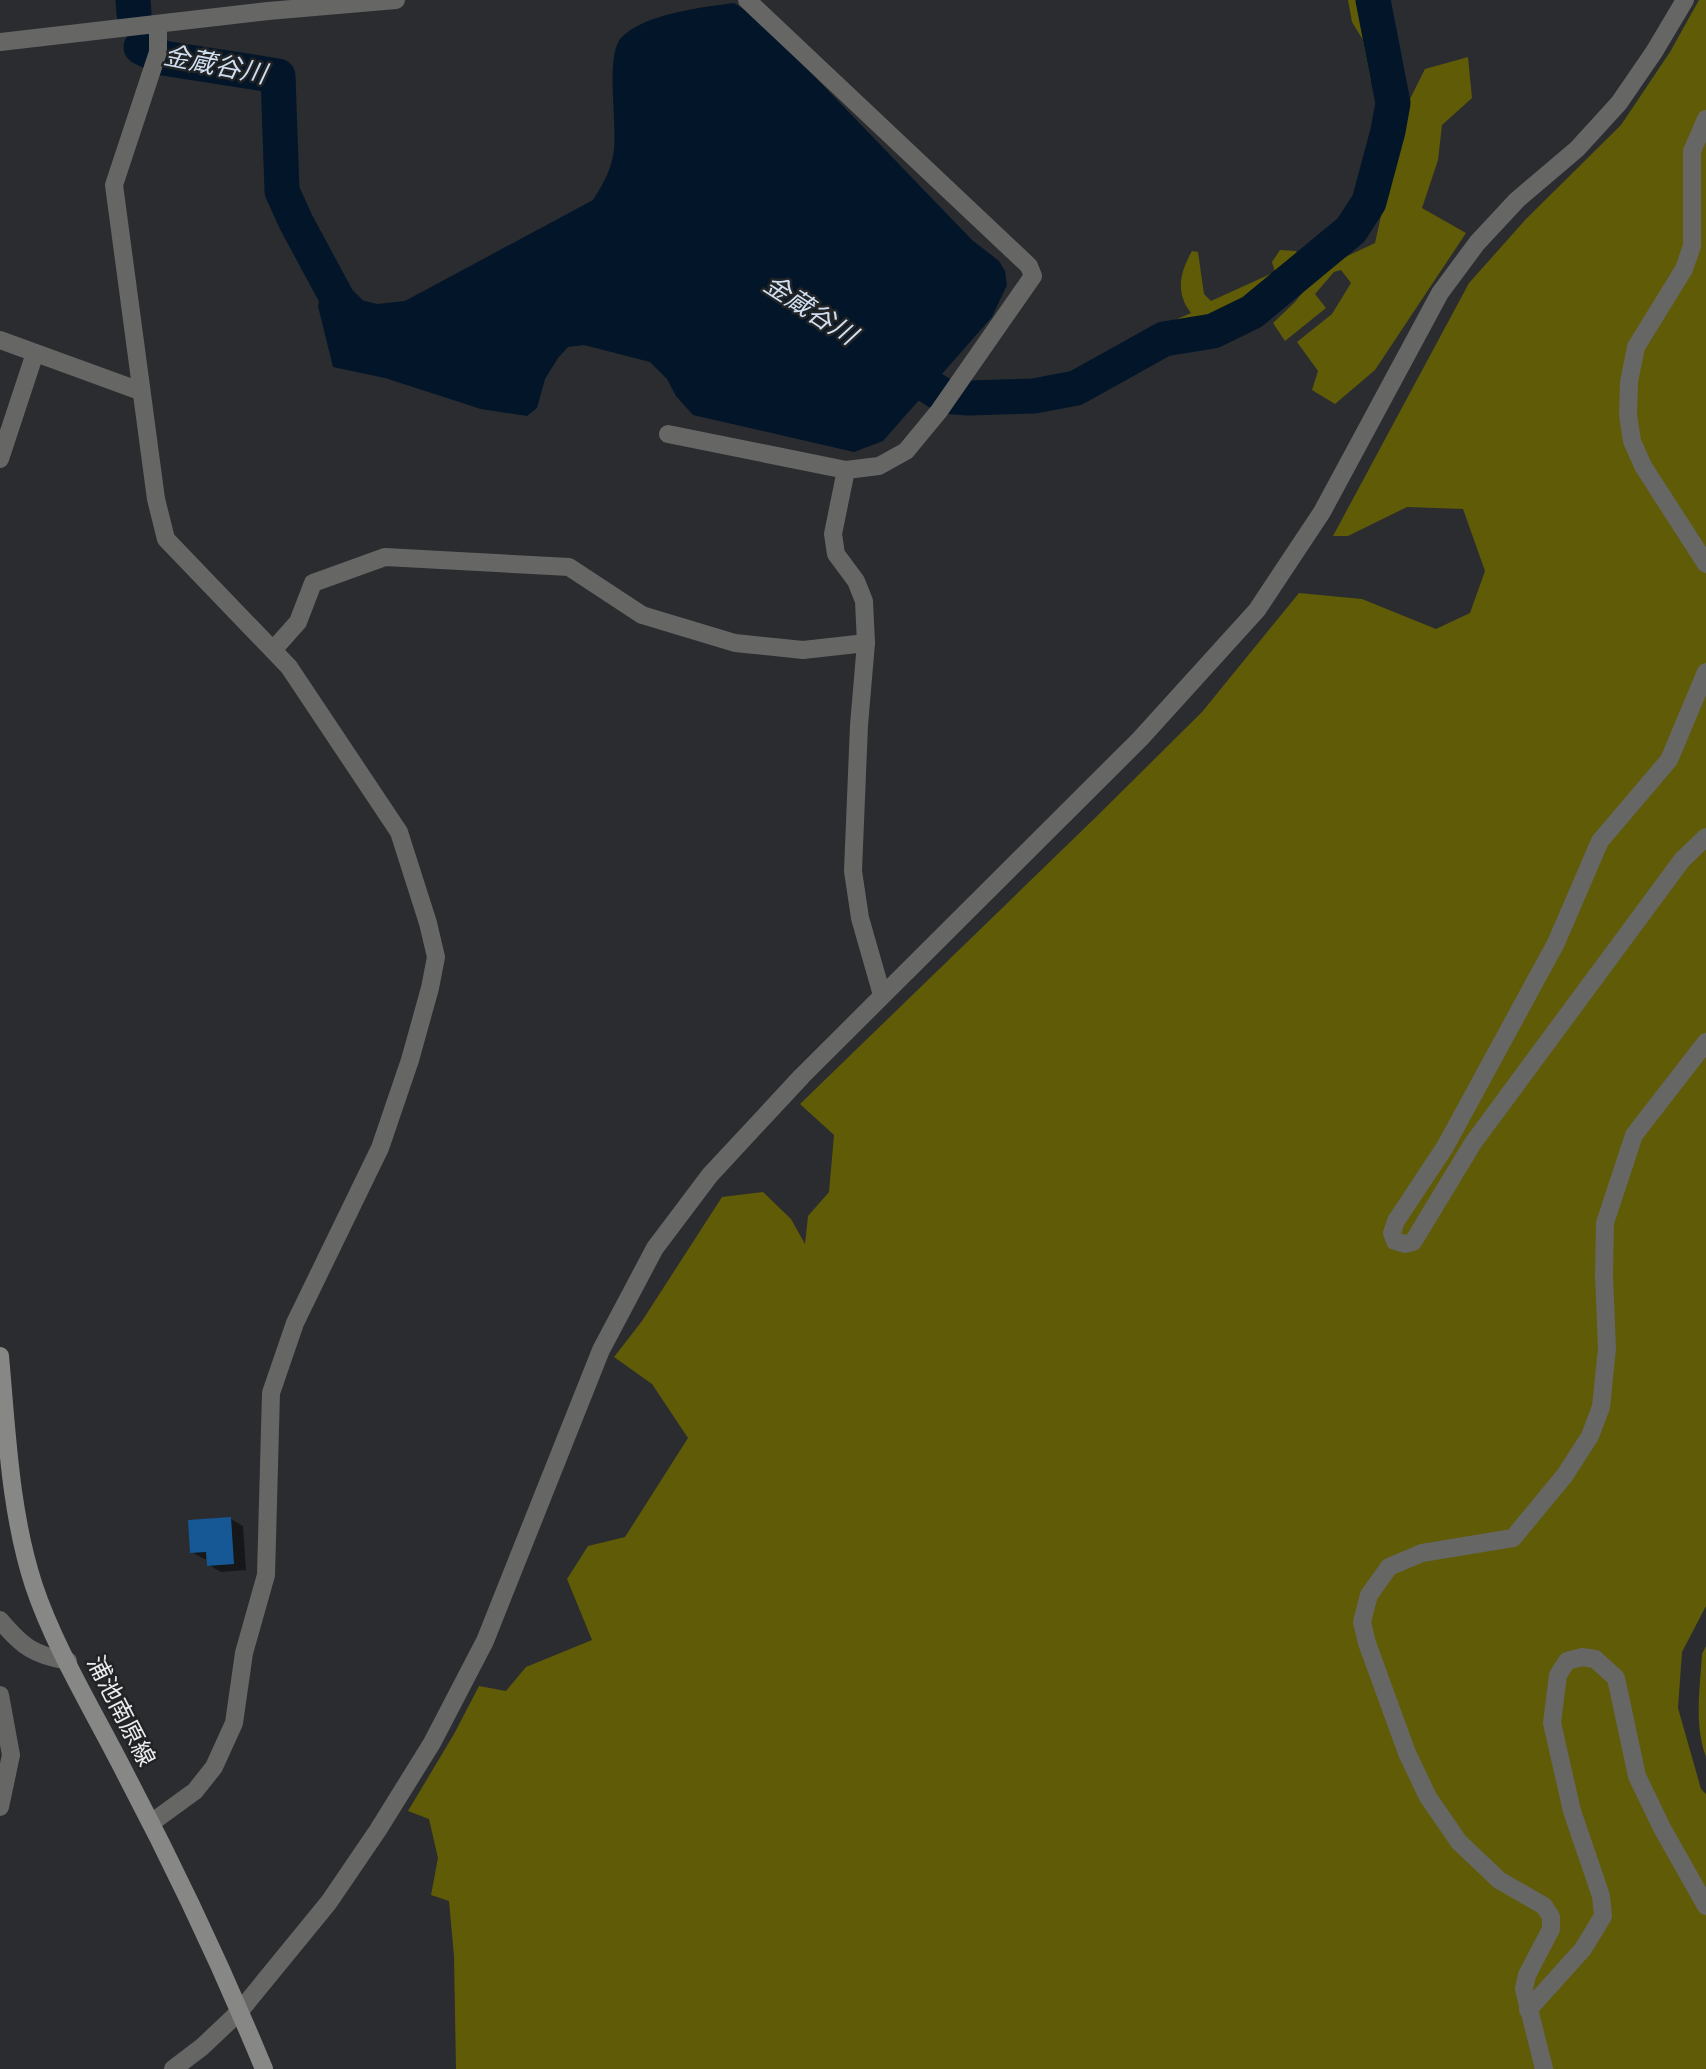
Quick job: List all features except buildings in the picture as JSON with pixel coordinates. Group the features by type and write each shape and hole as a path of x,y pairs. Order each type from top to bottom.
{"main road":[{"name":"浦池南原線","path":"0,1356 4,1452 34,1587 68,1661 151,1823 240,2011 264,2069"}],"street":[{"path":"0,42 158,24 267,6 396,0"},
{"path":"668,434 846,470 879,466 906,452 956,388 1033,276 1029,266 747,0"},
{"path":"173,2069 202,2047 240,2011 329,1902 432,1743 485,1641 601,1350 655,1248 709,1174 882,995 1140,738 1257,610 1322,512 1440,293 1477,243 1517,200 1577,149 1619,103 1685,0"},
{"path":"151,1823 195,1791 214,1767 234,1723 244,1653 266,1575 271,1393 295,1323 380,1148 410,1060 436,957 399,832 289,667 166,539 156,499 140,391 114,186 157,56 158,24"},
{"path":"1706,118 1692,151 1692,246 1684,270 1636,347 1629,382 1628,415 1632,441 1643,466 1706,564"},
{"path":"0,340 140,391"},
{"path":"0,459 35,353"},
{"path":"846,470 833,534 836,554 856,581 864,601 866,643 859,725 853,871 860,918 882,995"},
{"path":"274,649 298,622 313,583 385,557 569,567 642,615 734,643 803,650 866,643"},
{"path":"1706,672 1669,760 1600,841 1556,943 1445,1147 1396,1221 1392,1233 1395,1241 1405,1244 1413,1242 1473,1143 1682,860 1706,837"},
{"path":"1544,2069 1524,1989 1527,1975 1551,1928 1551,1917 1544,1906 1499,1880 1459,1842 1427,1797 1406,1753 1362,1622 1369,1595 1389,1567 1422,1553 1513,1538 1566,1475 1590,1436 1601,1407 1607,1348 1605,1223 1634,1135 1706,1042"},
{"path":"0,1620 18,1641 43,1656 68,1661"},
{"path":"1528,2010 1583,1949 1603,1916 1601,1896 1572,1811 1552,1723 1558,1675 1567,1661 1582,1657 1595,1659 1616,1678 1637,1776 1662,1828 1706,1906"},
{"path":"0,1695 11,1755 0,1807"}],"shaded area":[{"path":"1348,0 1367,0 1383,78 1371,82 1363,40 1352,22"},
{"path":"1699,0 1706,0 1706,1606 1682,1652 1678,1708 1701,1789 1706,1794 1706,2069 456,2069 454,1956 449,1901 431,1895 438,1858 429,1819 408,1811 479,1686 506,1691 526,1667 592,1640 567,1579 588,1546 625,1537 688,1438 652,1384 614,1357 642,1321 722,1197 763,1192 791,1219 805,1244 808,1216 829,1192 834,1135 800,1104 1202,712 1299,593 1362,599 1436,629 1470,613 1485,571 1463,509 1407,507 1348,536 1333,536 1469,283 1527,218 1621,125 1670,52"},
{"path":"1468,57 1472,98 1442,125 1438,160 1422,208 1466,233 1375,370 1335,404 1312,390 1318,371 1297,342 1332,314 1351,283 1341,270 1334,272 1315,294 1326,308 1285,341 1273,323 1295,302 1322,268 1375,243 1383,207 1381,182 1405,109 1425,69"},
{"path":"1280,250 1296,251 1303,260 1245,308 1211,323 1166,332 1139,344 1150,331 1191,313 1183,298 1181,282 1192,251 1198,252 1204,294 1211,301 1275,272 1272,262"},
{"path":"1706,1646 1706,1757 1700,1732 1699,1706 1702,1654"}],"water":[{"path":"734,3 759,19 972,240 999,261 1005,271 1007,285 992,317 883,441 854,452 693,415 676,396 667,379 650,362 584,345 568,347 558,358 545,379 537,408 527,416 481,409 385,378 333,367 318,306 320,297 348,297 377,304 405,301 593,200 610,168 613,156 613,61 621,38 658,17"}],"waterway":[{"name":"金蔵谷川","path":"133,0 134,13"},
{"name":"金蔵谷川","path":"893,363 944,396 1034,396 1076,388 1164,339 1213,331 1252,312 1351,230 1369,202 1393,103 1373,0"},
{"name":"金蔵谷川","path":"141,47 163,58 278,76 282,191 338,300 368,330"}]}
